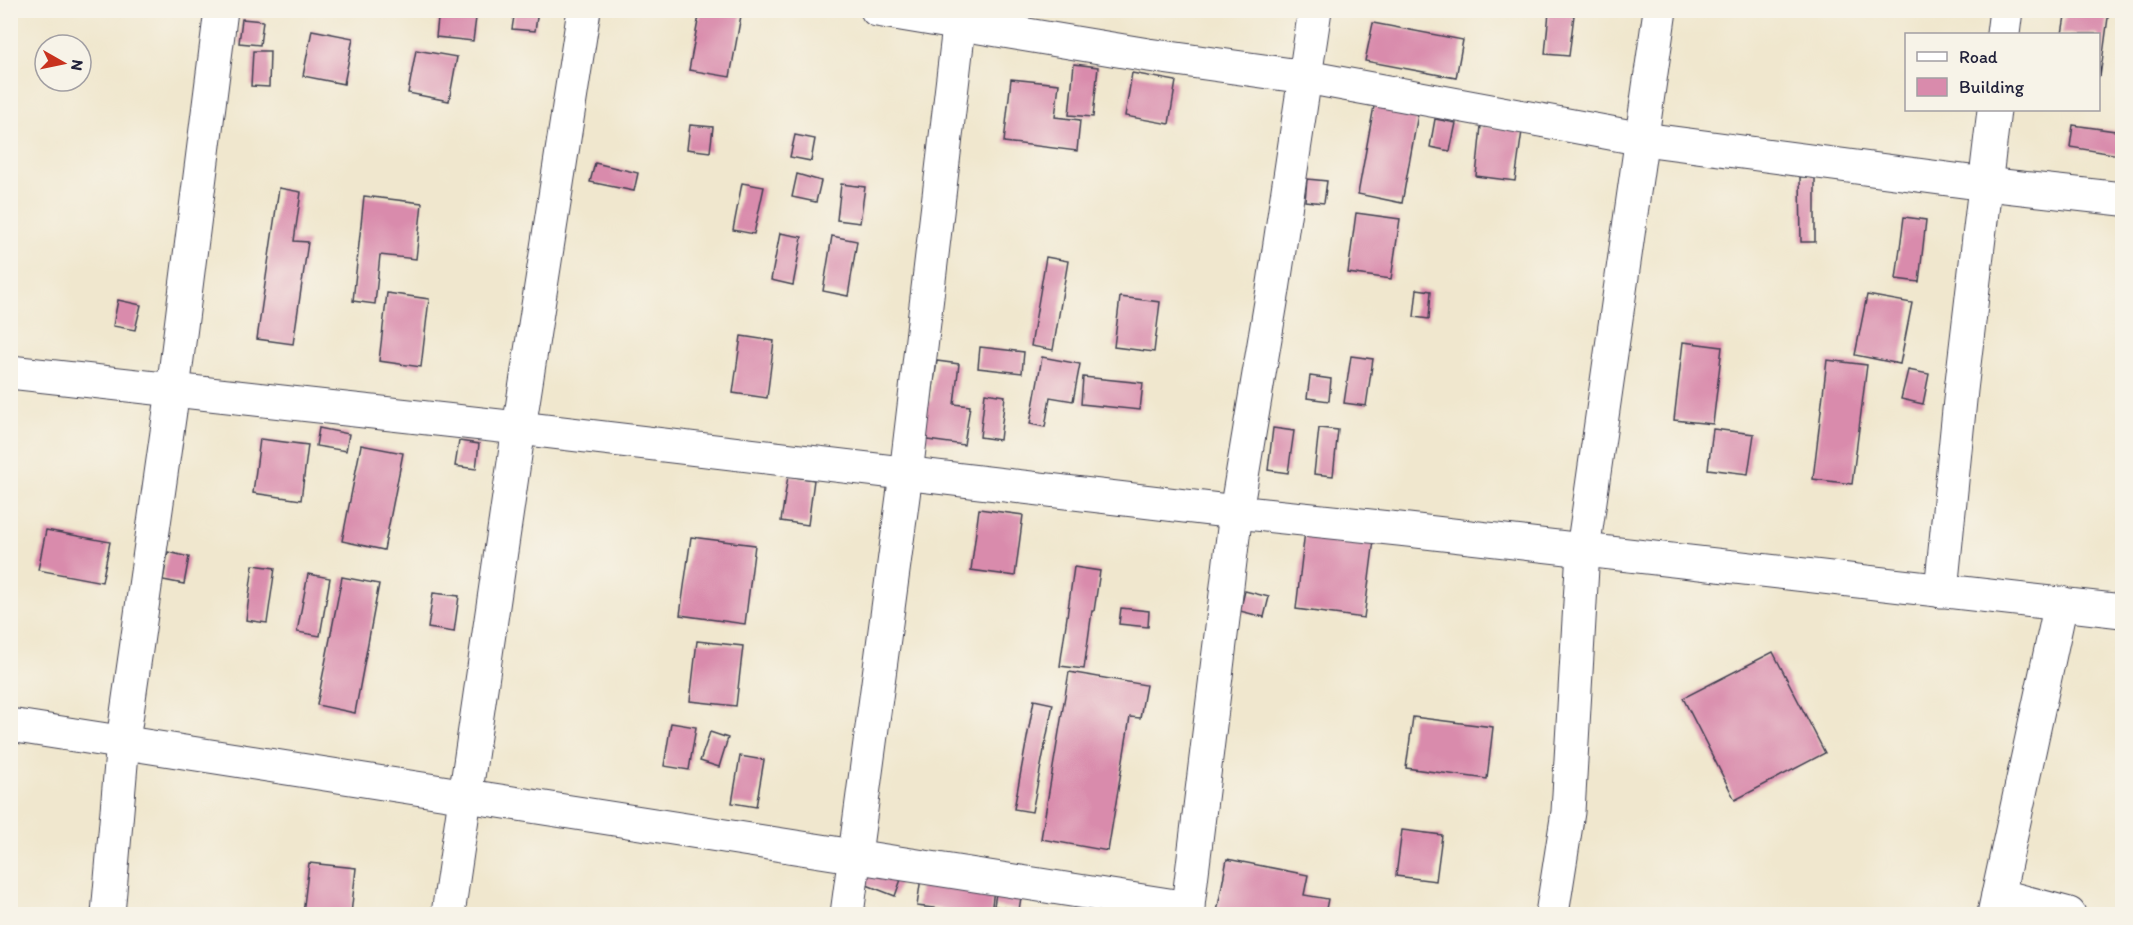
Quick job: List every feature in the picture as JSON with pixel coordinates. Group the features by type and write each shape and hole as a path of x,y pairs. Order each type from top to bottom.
{"street":[{"path":"108,915 123,741 173,390 221,10"},
{"path":"448,915 519,428 584,10"},
{"path":"877,10 960,17 1148,55 1306,77 1643,139 1986,184 2122,199"},
{"path":"10,724 854,856 1188,912 1236,512 1315,10"},
{"path":"1552,915 1568,812 1583,550 1660,10"},
{"path":"2003,33 2006,10"},
{"path":"846,915 906,474 960,17"},
{"path":"1941,591 1961,390 1994,111"},
{"path":"10,372 2122,611"},
{"path":"2061,603 1996,905 2069,915"}],"building":[{"path":"439,10 477,10 473,41 436,37"},
{"path":"515,10 538,10 535,31 512,29"},
{"path":"700,10 742,10 730,77 689,70"},
{"path":"2066,10 2109,10 2100,77 2100,33 2062,33"},
{"path":"1549,12 1574,15 1569,56 1545,54"},
{"path":"242,19 263,21 260,45 239,43"},
{"path":"1373,23 1463,40 1456,78 1365,61"},
{"path":"312,30 353,38 344,84 303,76"},
{"path":"416,50 457,57 449,101 408,93"},
{"path":"253,51 270,51 269,87 251,86"},
{"path":"1074,64 1098,67 1093,117 1069,115"},
{"path":"1132,73 1176,81 1169,124 1125,116"},
{"path":"1011,79 1059,84 1055,117 1080,120 1077,151 1004,142"},
{"path":"1374,106 1418,114 1402,203 1358,194"},
{"path":"1435,119 1456,123 1450,151 1430,147"},
{"path":"690,125 713,127 710,152 687,149"},
{"path":"2073,125 2122,132 2119,155 2070,147"},
{"path":"1481,126 1522,131 1515,181 1476,176"},
{"path":"795,135 815,139 811,161 790,157"},
{"path":"595,163 638,173 634,191 590,182"},
{"path":"797,174 821,181 816,202 792,197"},
{"path":"1815,176 1815,242 1801,242 1800,177"},
{"path":"1307,179 1327,181 1324,203 1305,201"},
{"path":"742,183 764,187 754,234 733,230"},
{"path":"841,184 865,187 860,223 837,220"},
{"path":"279,188 301,192 294,241 308,242 293,344 257,339"},
{"path":"364,196 422,203 416,259 380,255 375,304 353,301"},
{"path":"1356,213 1400,219 1391,279 1348,273"},
{"path":"1904,217 1926,220 1919,282 1896,279"},
{"path":"780,233 802,237 793,285 771,280"},
{"path":"832,236 857,241 848,296 823,291"},
{"path":"1046,257 1068,261 1053,350 1031,346"},
{"path":"1417,289 1431,291 1429,319 1414,317"},
{"path":"387,293 429,299 421,367 379,361"},
{"path":"1867,295 1912,303 1900,364 1855,355"},
{"path":"1120,297 1160,302 1154,352 1114,347"},
{"path":"118,300 141,305 135,330 113,326"},
{"path":"741,336 774,341 767,398 733,393"},
{"path":"1683,342 1722,347 1713,424 1674,420"},
{"path":"980,347 1024,352 1022,373 978,368"},
{"path":"1351,356 1373,359 1366,406 1344,403"},
{"path":"1042,357 1080,364 1073,401 1050,397 1045,427 1030,424"},
{"path":"1827,360 1867,365 1852,484 1813,479"},
{"path":"937,361 959,364 954,404 970,406 964,445 913,438 917,400 931,402"},
{"path":"1908,370 1929,374 1923,404 1901,399"},
{"path":"1310,376 1331,379 1329,401 1307,398"},
{"path":"1083,377 1143,383 1140,410 1081,404"},
{"path":"985,393 1005,396 1000,440 980,437"},
{"path":"319,428 349,434 346,451 316,446"},
{"path":"1273,428 1294,431 1288,473 1268,470"},
{"path":"1319,428 1338,430 1333,476 1314,474"},
{"path":"1713,429 1754,434 1748,474 1708,469"},
{"path":"260,439 308,445 301,500 253,493"},
{"path":"459,441 479,444 476,469 455,466"},
{"path":"361,445 403,453 384,550 342,541"},
{"path":"788,476 814,480 808,525 781,521"},
{"path":"979,509 1023,515 1015,576 971,570"},
{"path":"46,530 110,542 102,582 38,570"},
{"path":"1305,531 1374,540 1364,618 1296,609"},
{"path":"691,537 755,545 745,624 680,615"},
{"path":"168,552 189,557 184,584 163,580"},
{"path":"253,565 275,568 267,623 246,620"},
{"path":"1074,567 1100,571 1084,669 1060,666"},
{"path":"308,574 330,578 320,636 297,632"},
{"path":"342,577 379,584 355,713 317,705"},
{"path":"1245,591 1269,597 1264,617 1240,611"},
{"path":"433,593 459,596 454,632 428,628"},
{"path":"1121,608 1149,611 1148,627 1119,624"},
{"path":"697,641 743,646 736,706 690,701"},
{"path":"1773,652 1825,753 1735,800 1683,698"},
{"path":"1069,672 1146,685 1140,718 1130,717 1108,851 1041,839"},
{"path":"1034,700 1053,704 1032,812 1014,809"},
{"path":"1413,717 1493,727 1487,779 1406,768"},
{"path":"671,723 696,727 689,770 664,766"},
{"path":"710,732 728,738 719,767 700,761"},
{"path":"740,756 764,760 756,807 732,803"},
{"path":"1402,830 1442,835 1436,881 1396,876"},
{"path":"1227,859 1308,875 1304,895 1328,899 1325,914 1227,914 1217,912"},
{"path":"868,861 903,874 895,896 859,882"},
{"path":"309,863 356,868 351,914 303,914"},
{"path":"922,870 995,880 991,914 948,914 949,910 917,906"},
{"path":"998,881 1023,885 1019,910 994,906"}]}
